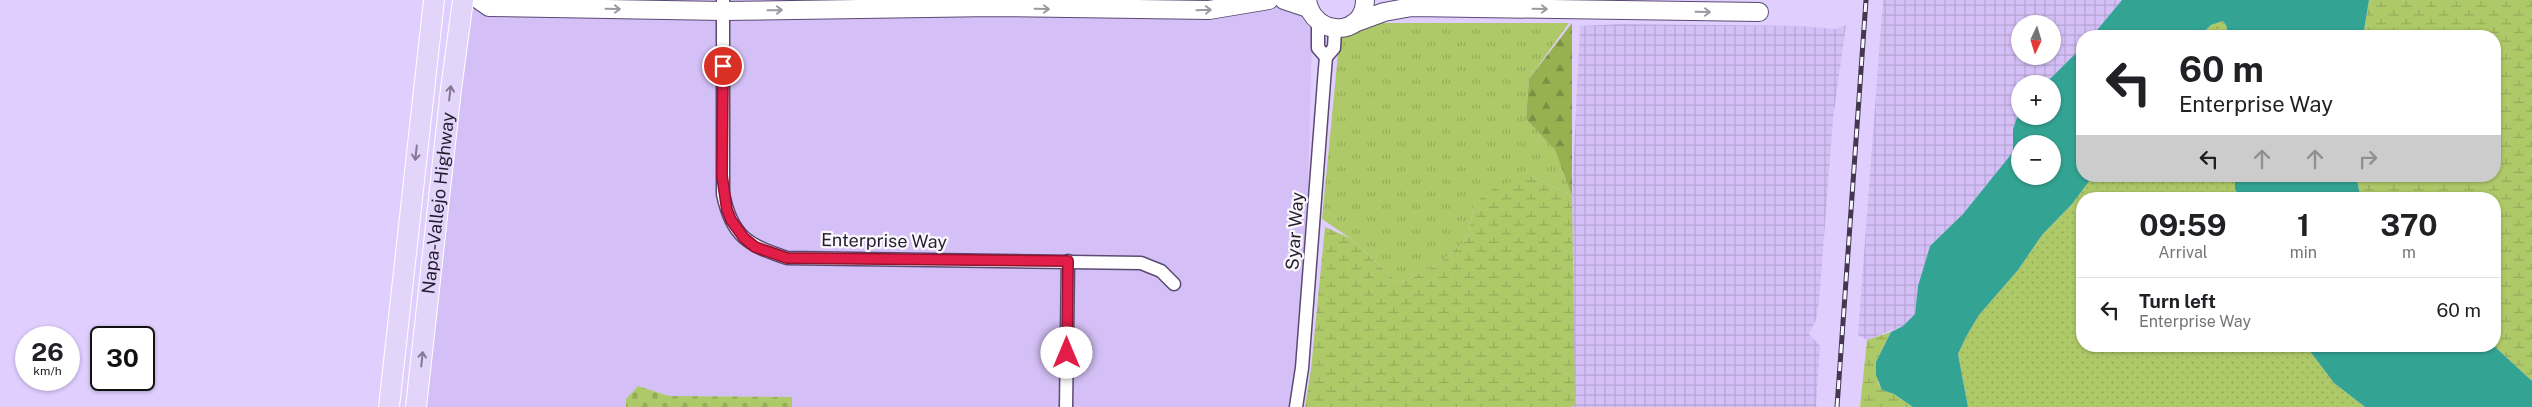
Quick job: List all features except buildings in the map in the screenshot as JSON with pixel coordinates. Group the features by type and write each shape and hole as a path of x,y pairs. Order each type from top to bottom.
{"main road":[{"name":"Napa-Vallejo Highway","path":"389,407 434,0"},
{"name":"Napa-Vallejo Highway","path":"416,407 450,89 462,0"}],"street":[{"path":"479,0 490,7 967,4 1209,10 1269,0"},
{"path":"1284,0 1345,27 1384,12 1412,7 1580,5 1759,6"},
{"path":"1354,23 1363,10 1365,0"},
{"name":"Enterprise Way","path":"723,5 723,194 731,220 744,238 755,247 787,258 1141,263 1161,271 1174,284"},
{"name":"Syar Way","path":"1317,15 1318,48 1326,57"},
{"name":"Syar Way","path":"1296,407 1302,368 1318,137 1326,57 1334,48 1317,15"},
{"path":"1066,407 1068,261"}],"shaded area":[{"path":"463,0 1309,0 1312,36 1307,224 1293,407 792,407 792,397 669,396 638,386 627,399 626,407 416,407"},
{"path":"1883,0 2122,0 2097,30 2076,30 2076,53 2054,75 2011,75 2011,125 2014,125 2013,135 2011,135 2011,154 1963,214 1930,246 1918,286 1915,314 1903,326 1867,340 1858,335"},
{"path":"2122,0 2369,0 2364,30 2227,30 2223,21 2211,25 2206,30 2097,30"},
{"path":"1622,24 1800,26 1836,29 1846,25 1833,119 1819,303 1816,320 1809,334 1820,346 1816,407 1569,407 1572,196 1580,26"},
{"path":"2076,53 2076,182 2088,182 2081,192 2076,192 2076,199 2072,204 2042,235 2018,270 1979,315 1967,335 1958,354 1968,407 1913,407 1894,394 1882,390 1876,375 1876,362 1891,332 1903,326 1915,314 1918,286 1930,246 1963,214 2011,154 2011,185 2061,185 2061,135 2013,135 2014,125 2061,125 2061,75 2054,75"},
{"path":"2235,182 2357,182 2359,192 2236,192"},
{"path":"2311,352 2501,352 2532,381 2532,407 2365,407 2334,383"}],"green space":[{"path":"2369,0 2532,0 2532,381 2501,352 2501,192 2359,192 2357,182 2501,182 2501,30 2364,30"},
{"path":"2223,21 2227,30 2206,30 2211,25"},
{"path":"1341,23 1569,23 1529,79 1526,119 1555,150 1572,196 1531,176 1474,203 1468,238 1437,265 1398,283 1350,238 1322,219"},
{"path":"1572,23 1572,196 1555,150 1526,119 1529,79"},
{"path":"1531,176 1572,196 1575,405 1570,407 1305,407 1311,369 1325,227 1350,238 1398,283 1437,265 1468,238 1474,203 1497,186"},
{"path":"2088,182 2235,182 2236,192 2081,192"},
{"path":"2076,199 2076,352 2311,352 2334,383 2365,407 1968,407 1958,354 1967,335 1979,315 2018,270 2042,235"},
{"path":"1891,332 1876,362 1878,382 1882,390 1894,394 1913,407 1860,407 1867,340"},
{"path":"638,386 669,396 792,397 792,407 626,407 626,399"}],"railway":[{"path":"1837,407 1866,0"}],"route":[{"path":"723,66 723,194 731,220 744,238 755,247 787,258 1068,261 1067,353"}]}
